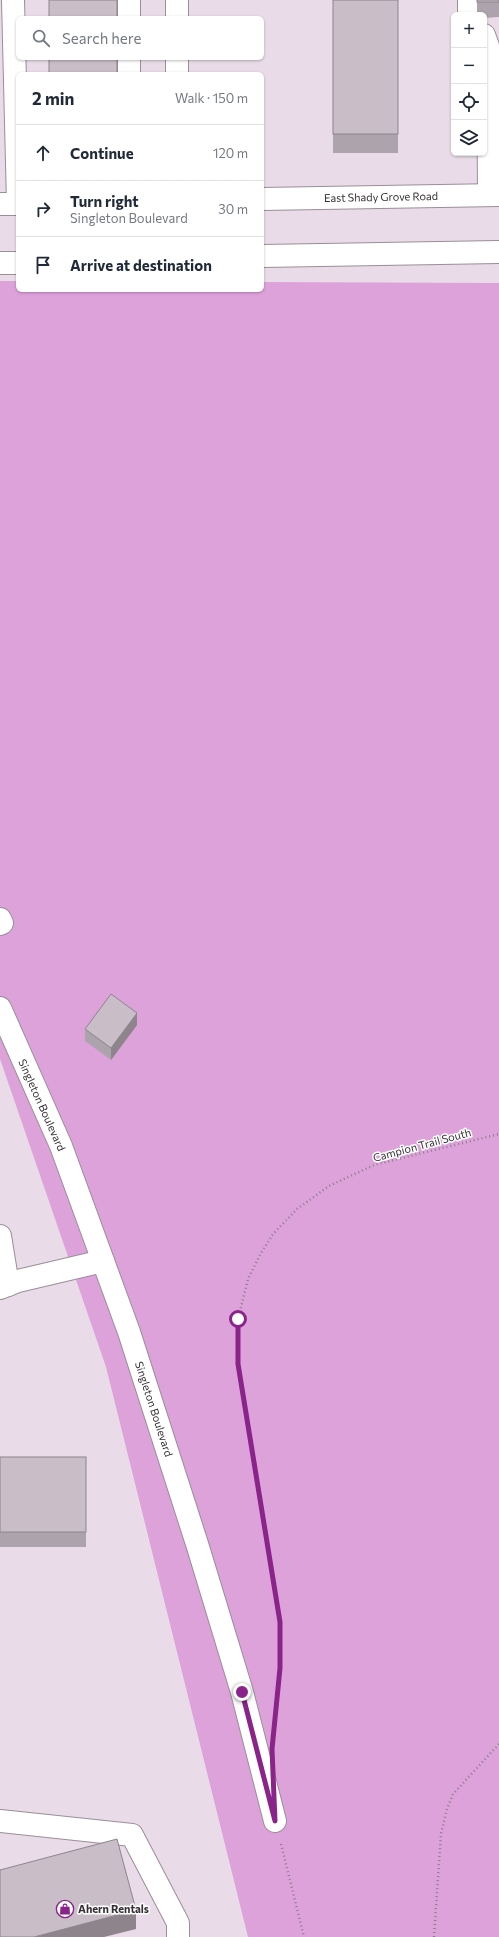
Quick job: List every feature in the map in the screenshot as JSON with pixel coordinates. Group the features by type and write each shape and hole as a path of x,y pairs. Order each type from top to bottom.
{"street":[{"path":"13,0 8,143 16,192"},
{"path":"129,0 129,16"},
{"path":"177,0 177,16"},
{"path":"469,0 469,12"},
{"path":"487,44 494,195"},
{"path":"129,60 129,72"},
{"path":"177,60 177,72"},
{"name":"East Shady Grove Road","path":"264,200 494,195"},
{"path":"0,204 16,204"},
{"path":"264,256 499,252"},
{"path":"0,263 16,263"},
{"path":"0,919 2,923 0,924"},
{"name":"Singleton Boulevard","path":"2,1018 61,1146 129,1332 198,1546 242,1692 275,1821"},
{"path":"0,1236 4,1286 103,1261"},
{"path":"0,1821 132,1835 178,1923 178,1937"}],"path":[{"name":"Campion Trail South","path":"274,1722 280,1668 280,1622 238,1364 238,1319 248,1279 273,1234 297,1209 329,1186 374,1165 499,1134"},
{"path":"434,1937 441,1834 447,1809 454,1794 499,1744"},
{"path":"275,1821 304,1937"}],"shaded area":[{"path":"0,281 16,281 16,292 264,292 264,282 499,283 499,1937 248,1937 106,1367 0,1059"}],"building":[{"path":"49,0 117,0 117,16 49,16"},
{"path":"333,0 398,0 398,134 333,134"},
{"path":"477,0 499,0 499,2 477,2"},
{"path":"49,60 117,60 117,72 49,72"},
{"path":"111,994 137,1013 111,1048 85,1029"},
{"path":"0,1457 86,1457 86,1532 0,1532"},
{"name":"Ahern Rentals","path":"117,1839 136,1910 34,1937 0,1937 0,1870"}],"place":[{"name":"Ahern Rentals","path":"65,1909"}],"route":[{"path":"238,1319 238,1364 280,1622 280,1668 272,1749 275,1821 242,1692"}]}
